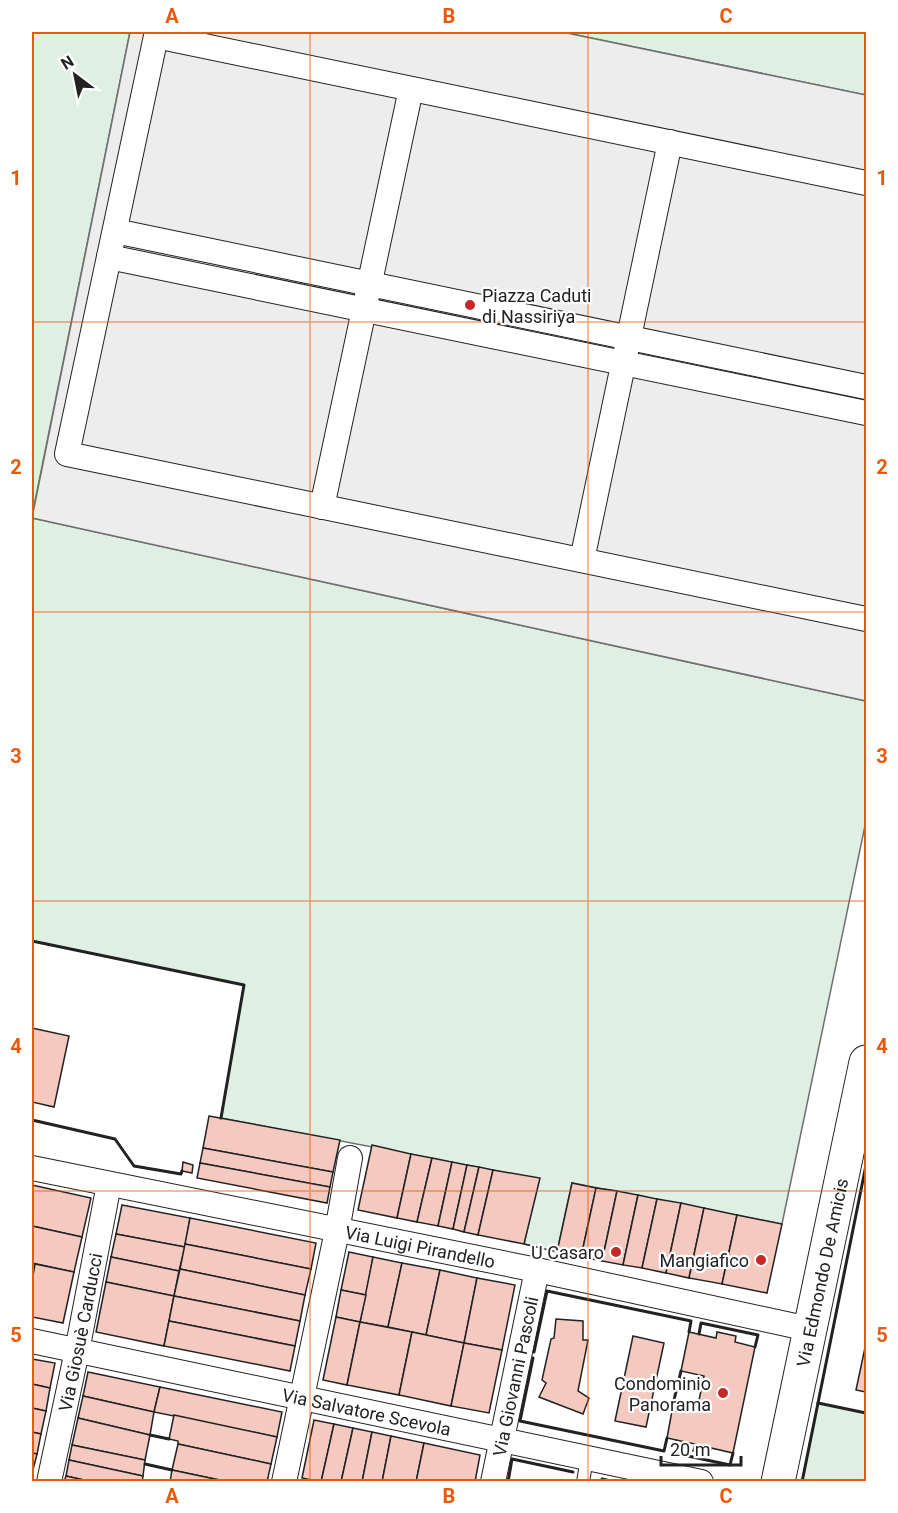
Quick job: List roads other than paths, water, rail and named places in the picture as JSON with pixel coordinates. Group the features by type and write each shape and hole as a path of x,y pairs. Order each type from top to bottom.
{"main road":[{"name":"Via Edmondo De Amicis","path":"778,1482 809,1329 863,1105 867,1062"}],"street":[{"path":"867,183 156,36 68,454 867,619"},
{"path":"322,507 411,89"},
{"path":"582,560 670,142"},
{"path":"115,231 867,387"},
{"path":"109,257 867,413"},
{"path":"284,1482 337,1231 350,1158"},
{"name":"Via Luigi Pirandello","path":"32,1167 537,1270 809,1329"},
{"name":"Via Giosuè Carducci","path":"49,1482 109,1184"},
{"name":"Via Giovanni Pascoli","path":"493,1482 537,1270"},
{"name":"Via Salvatore Scevola","path":"32,1341 701,1482"}],"lane":[{"path":"583,1482 587,1458"}],"place":[{"name":"Piazza Caduti di Nassiriya","path":"470,305"},
{"name":"U Casaro","path":"616,1252"},
{"name":"Mangiafico","path":"761,1260"},
{"name":"Condominio Panorama","path":"723,1393"}]}
